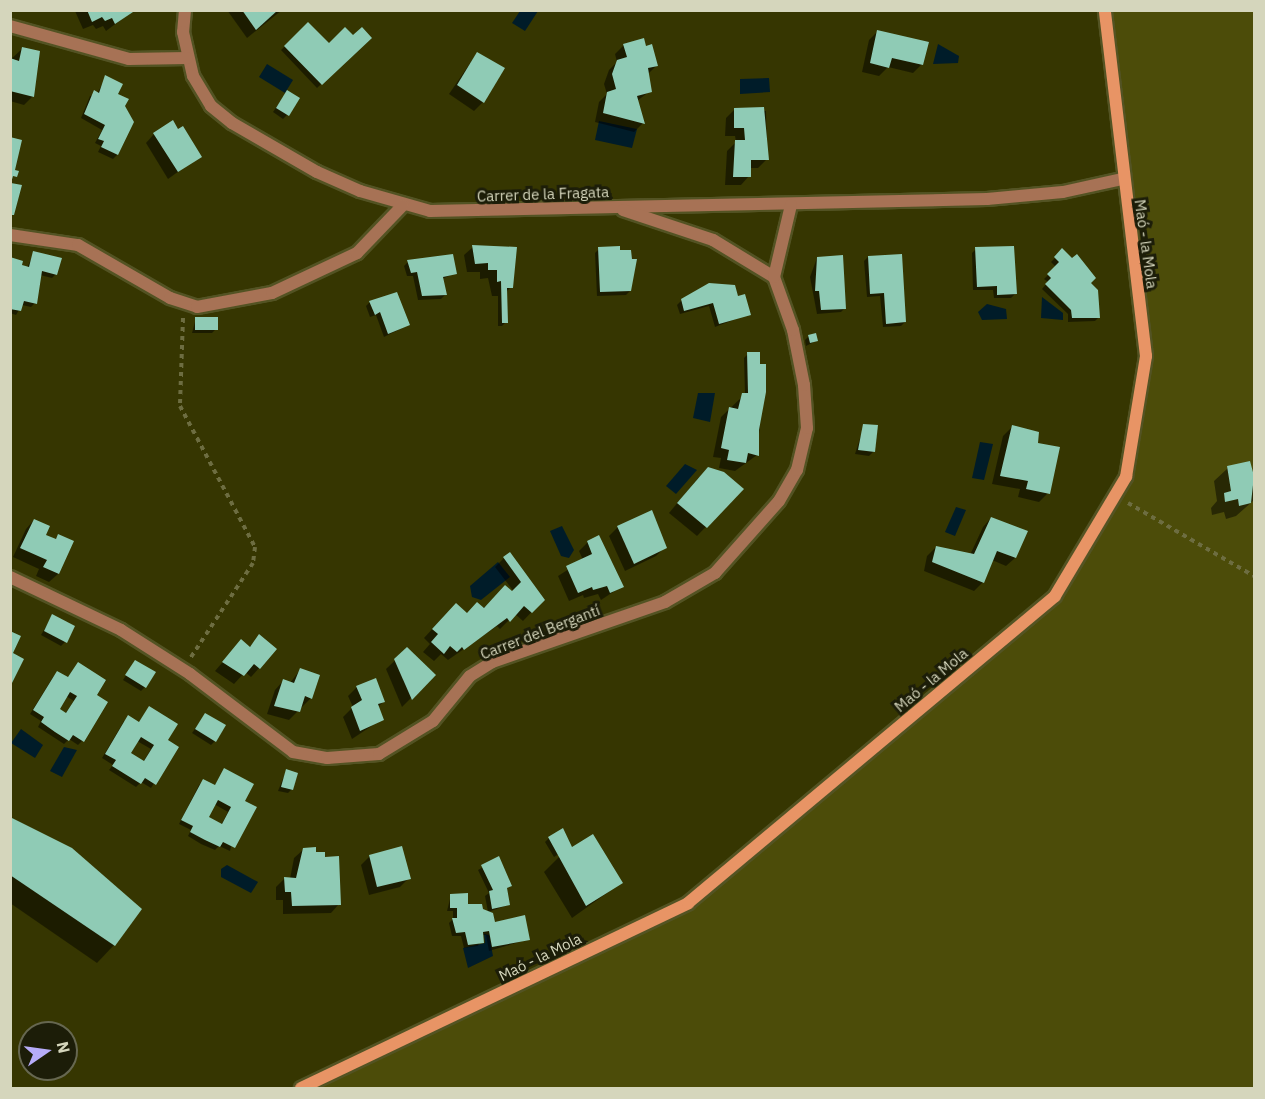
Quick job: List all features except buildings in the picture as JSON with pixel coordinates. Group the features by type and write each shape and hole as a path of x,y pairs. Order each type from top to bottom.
{"street":[{"path":"10,26 129,59 186,58 185,10"},
{"name":"Maó - la Mola","path":"301,1089 688,903 1055,596 1126,477 1146,356 1122,179 1105,10"},
{"name":"Carrer de la Fragata","path":"186,58 206,98 232,123 317,172 403,205 430,211 791,206 1025,196 1122,179"},
{"path":"10,235 78,245 183,303 197,307 233,303 272,293 357,253 403,205"},
{"path":"615,207 713,240 774,277 791,206"},
{"name":"Carrer del Bergantí","path":"10,577 121,630 183,669 293,752 327,758 379,754 434,721 470,676 492,662 665,602 715,573 779,501 797,470 807,428 804,385 793,330 774,277"}],"path":[{"path":"183,303 180,406 255,547 254,563 183,669"},
{"path":"1115,495 1254,576"}],"shaded area":[{"path":"1105,11 1254,11 1254,1088 301,1088 688,903 1055,596 1126,477 1146,356"}],"water":[{"path":"520,11 538,11 525,31 512,23"},
{"path":"938,44 959,56 958,63 933,64"},
{"path":"267,64 293,80 285,93 259,77"},
{"path":"769,78 770,92 740,94 740,79"},
{"path":"599,121 637,129 632,148 595,140"},
{"path":"1042,297 1063,313 1063,320 1041,318"},
{"path":"987,304 1006,309 1007,319 982,320 978,312"},
{"path":"698,393 715,393 710,422 693,418"},
{"path":"980,442 993,444 984,480 972,478"},
{"path":"685,464 697,470 676,494 666,486"},
{"path":"956,507 966,510 955,536 945,532"},
{"path":"562,526 574,550 569,558 561,556 550,531"},
{"path":"498,562 510,577 481,600 472,597 470,586"},
{"path":"21,729 43,745 35,758 11,743"},
{"path":"64,747 77,750 62,777 50,771"},
{"path":"227,865 258,882 251,893 221,877 221,869"},
{"path":"484,934 489,935 493,956 468,968 463,948 485,943"}]}
